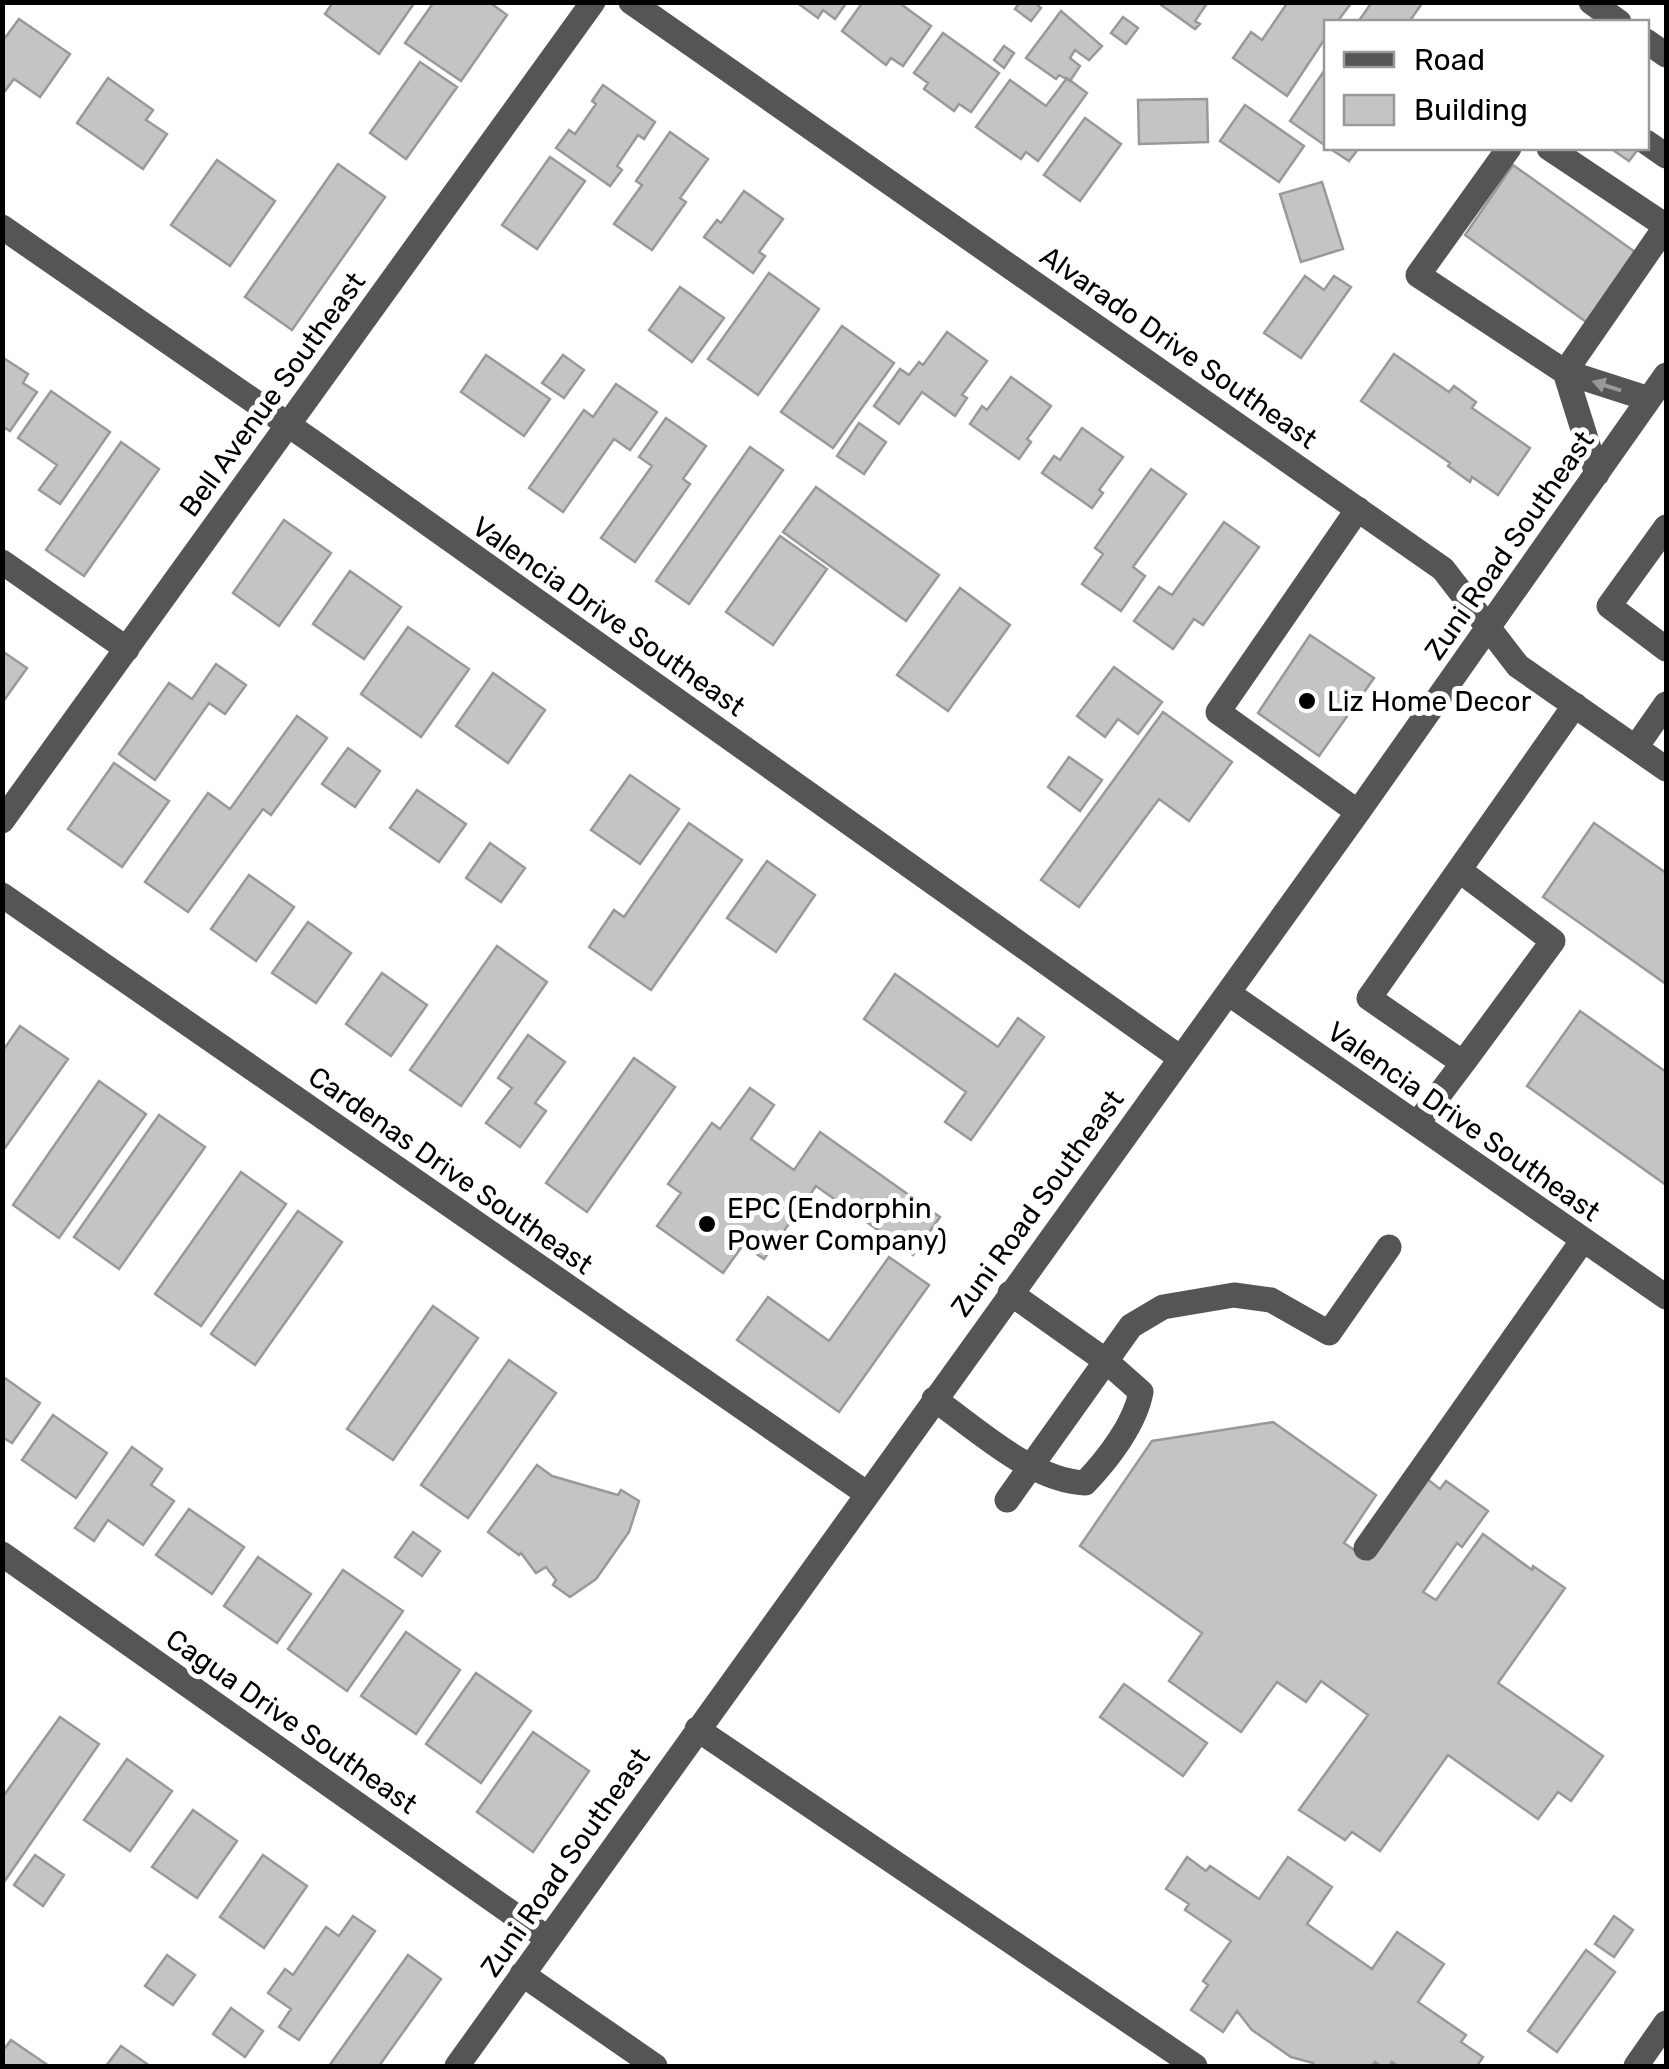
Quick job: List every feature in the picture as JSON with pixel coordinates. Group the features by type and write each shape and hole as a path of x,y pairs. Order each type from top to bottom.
{"street":[{"name":"Bell Avenue Southeast","path":"2,821 592,2"},
{"name":"Alvarado Drive Southeast","path":"631,2 1443,569 1518,666 1666,768"},
{"path":"1591,2 1616,20"},
{"path":"1507,150 1418,274 1564,372 1650,399"},
{"path":"1552,150 1666,225 1564,372"},
{"name":"Valencia Drive Southeast","path":"2,227 1179,1058"},
{"path":"1564,372 1596,474"},
{"name":"Zuni Road Southeast","path":"457,2066 1358,812 1666,375"},
{"path":"1358,509 1218,712 1358,812"},
{"path":"1666,527 1609,606 1666,649"},
{"path":"2,562 127,649"},
{"path":"1636,747 1666,704"},
{"path":"1463,1064 1369,998 1575,705"},
{"path":"1417,1124 1553,940 1460,870"},
{"name":"Cardenas Drive Southeast","path":"2,895 866,1494"},
{"name":"Valencia Drive Southeast","path":"1228,993 1666,1297"},
{"path":"1366,1548 1583,1240"},
{"path":"1007,1500 1130,1326 1163,1307 1234,1295 1272,1300 1329,1334 1389,1248"},
{"path":"934,1399 1030,1466 1063,1482 1085,1484 1096,1472 1138,1410 1141,1392 1106,1360 1010,1293"},
{"name":"Cagua Drive Southeast","path":"2,1554 547,1938"},
{"path":"697,1728 1195,2066"},
{"path":"522,1974 655,2066"},
{"path":"1636,2066 1666,2023"}],"building":[{"path":"333,2 415,2 379,54 325,14"},
{"path":"434,2 489,2 507,15 461,81 405,43"},
{"path":"796,2 847,2 835,19 823,10 818,18"},
{"path":"863,2 898,2 931,26 903,66 891,58 886,65 842,31"},
{"path":"1020,2 1034,2 1041,8 1031,21 1015,9"},
{"path":"1157,2 1208,2 1195,21 1200,24 1195,29"},
{"path":"1288,2 1352,2 1338,20 1324,20 1324,40 1287,96 1233,58 1251,32 1262,40"},
{"path":"1372,2 1423,2 1410,20 1359,20"},
{"path":"1061,11 1102,46 1089,60 1075,50 1070,58 1080,66 1070,81 1059,75 1056,79 1026,58"},
{"path":"1123,17 1138,28 1126,44 1111,33"},
{"path":"19,19 70,54 40,97 14,79 2,95 2,42"},
{"path":"943,33 999,73 971,112 959,104 954,111 924,89 928,83 914,73"},
{"path":"1004,46 1014,53 1004,68 994,60"},
{"path":"420,62 457,87 406,159 370,133"},
{"path":"1324,71 1324,145 1290,121"},
{"path":"108,78 153,110 146,120 167,134 143,169 77,123"},
{"path":"1067,78 1087,93 1038,161 1026,152 1021,159 976,127 1010,80 1046,106"},
{"path":"603,85 655,122 644,139 638,135 617,166 622,170 610,186 556,148 569,130 575,134 596,104 592,101"},
{"path":"1207,99 1208,142 1139,144 1138,100"},
{"path":"1245,105 1304,146 1279,182 1220,141"},
{"path":"1085,118 1121,144 1080,201 1044,175"},
{"path":"670,132 708,159 680,198 686,202 652,250 614,224 642,185 636,181"},
{"path":"1332,150 1357,150 1349,161"},
{"path":"1613,150 1637,150 1629,161"},
{"path":"550,157 585,181 537,249 502,225"},
{"path":"217,160 275,201 230,266 171,225"},
{"path":"338,164 385,197 292,330 245,297"},
{"path":"1513,165 1638,254 1589,324 1465,235"},
{"path":"1322,182 1343,249 1301,262 1280,194"},
{"path":"744,191 783,219 759,252 765,256 753,273 704,237 717,220 721,223"},
{"path":"769,273 819,309 758,395 708,359"},
{"path":"1305,276 1324,290 1334,276 1351,287 1301,358 1264,333"},
{"path":"680,287 724,318 692,362 649,330"},
{"path":"842,326 894,363 833,448 781,412"},
{"path":"947,332 987,361 962,395 967,398 955,416 922,392 899,424 874,406 900,369 909,375 919,362 923,365"},
{"path":"1394,354 1449,392 1454,386 1476,402 1472,408 1530,448 1498,495 1472,477 1470,482 1448,466 1450,463 1361,401"},
{"path":"486,355 550,399 524,436 461,392"},
{"path":"563,355 584,370 564,398 542,383"},
{"path":"2,357 28,374 23,383 37,392 10,431 2,426"},
{"path":"1011,377 1051,406 1027,439 1031,442 1019,459 970,424 982,406 987,410"},
{"path":"616,384 657,412 630,450 614,439 563,512 529,488 584,410 593,417"},
{"path":"51,391 110,432 60,504 39,490 57,465 18,438"},
{"path":"666,418 706,446 683,479 690,484 635,562 601,538 652,466 639,457"},
{"path":"859,423 886,442 864,474 837,456"},
{"path":"1082,428 1123,457 1099,490 1103,493 1092,508 1042,473 1054,456 1060,460"},
{"path":"121,442 159,469 84,576 46,550"},
{"path":"750,447 783,470 689,604 656,581"},
{"path":"1151,469 1186,494 1133,567 1145,576 1121,611 1082,584 1103,554 1095,548"},
{"path":"816,487 939,575 906,621 783,532"},
{"path":"284,520 331,553 279,626 233,593"},
{"path":"1224,522 1259,547 1203,625 1194,619 1173,649 1134,621 1159,587 1172,595"},
{"path":"780,536 827,569 773,645 726,612"},
{"path":"350,571 401,607 364,659 313,624"},
{"path":"960,588 1010,625 948,711 897,675"},
{"path":"408,627 469,669 421,737 361,694"},
{"path":"1310,635 1374,678 1319,756 1258,713"},
{"path":"2,651 27,668 2,703"},
{"path":"216,664 246,685 225,714 209,703 155,780 119,754 169,683 192,699"},
{"path":"1114,667 1162,702 1138,734 1118,719 1105,737 1077,716"},
{"path":"493,673 545,710 508,763 456,726"},
{"path":"1163,712 1232,762 1189,821 1159,799 1079,907 1041,880"},
{"path":"297,716 327,738 271,815 263,809 188,912 145,882 208,793 230,809"},
{"path":"348,748 380,771 355,807 322,784"},
{"path":"1069,757 1102,780 1080,811 1048,787"},
{"path":"114,763 169,801 122,867 68,829"},
{"path":"630,775 679,809 640,864 591,830"},
{"path":"417,790 466,824 439,862 390,828"},
{"path":"689,823 742,860 651,990 589,947 614,910 624,917"},
{"path":"1594,823 1666,873 1666,984 1543,897"},
{"path":"490,843 525,868 501,902 466,878"},
{"path":"767,861 815,895 776,952 727,918"},
{"path":"249,875 294,907 256,961 211,929"},
{"path":"308,922 351,953 316,1003 272,973"},
{"path":"497,946 547,982 461,1106 410,1070"},
{"path":"382,973 427,1005 391,1056 346,1024"},
{"path":"895,974 998,1047 1018,1018 1044,1037 971,1140 945,1122 966,1092 864,1019"},
{"path":"1580,1011 1666,1072 1666,1185 1527,1086"},
{"path":"20,1026 68,1059 2,1152 2,1052"},
{"path":"528,1035 565,1062 535,1103 546,1111 520,1147 486,1123 512,1088 498,1078"},
{"path":"634,1058 675,1087 587,1212 546,1183"},
{"path":"99,1081 146,1114 59,1238 13,1205"},
{"path":"750,1088 774,1105 751,1139 794,1170 820,1132 940,1217 913,1255 816,1186 764,1259 743,1245 723,1273 657,1226 681,1193 668,1184 712,1123 720,1129"},
{"path":"159,1115 205,1147 119,1269 74,1237"},
{"path":"241,1172 286,1204 201,1326 155,1294"},
{"path":"298,1211 342,1242 255,1365 211,1334"},
{"path":"889,1257 929,1285 839,1412 737,1340 768,1297 829,1341"},
{"path":"433,1306 478,1338 393,1460 347,1429"},
{"path":"509,1360 556,1393 468,1518 421,1485"},
{"path":"2,1376 40,1403 12,1443 2,1437"},
{"path":"53,1415 107,1453 76,1498 22,1460"},
{"path":"1273,1422 1376,1495 1344,1543 1369,1560 1426,1478 1440,1489 1446,1481 1488,1511 1462,1547 1457,1543 1423,1592 1436,1600 1483,1534 1532,1570 1533,1566 1565,1588 1498,1683 1603,1756 1571,1801 1558,1792 1538,1819 1448,1755 1380,1851 1352,1832 1345,1840 1299,1810 1368,1715 1321,1681 1306,1702 1277,1682 1241,1732 1169,1681 1202,1633 1080,1546 1152,1441"},
{"path":"132,1447 162,1469 151,1485 174,1501 143,1545 108,1520 94,1541 75,1528"},
{"path":"537,1465 552,1476 618,1495 621,1490 639,1501 629,1532 596,1579 570,1597 553,1585 556,1580 546,1567 536,1573 521,1553 488,1532"},
{"path":"189,1509 244,1547 212,1594 156,1555"},
{"path":"413,1532 440,1551 422,1576 395,1557"},
{"path":"258,1557 311,1594 277,1643 224,1606"},
{"path":"343,1570 403,1611 347,1691 288,1649"},
{"path":"406,1632 460,1670 416,1734 361,1696"},
{"path":"476,1673 531,1711 481,1783 426,1744"},
{"path":"1124,1684 1207,1743 1183,1776 1100,1717"},
{"path":"60,1717 99,1744 4,1882 2,1798"},
{"path":"533,1732 589,1771 533,1852 477,1812"},
{"path":"127,1759 172,1791 130,1851 84,1820"},
{"path":"193,1810 237,1841 197,1898 152,1867"},
{"path":"35,1855 64,1875 43,1906 14,1885"},
{"path":"263,1855 307,1886 264,1948 220,1917"},
{"path":"1187,1857 1206,1871 1210,1866 1259,1899 1288,1857 1332,1887 1307,1924 1372,1969 1397,1932 1444,1964 1418,2002 1466,2035 1461,2042 1483,2057 1477,2066 1398,2066 1392,2062 1381,2066 1375,2062 1372,2066 1311,2066 1313,2063 1291,2057 1252,2030 1237,2011 1223,2032 1191,2010 1208,1985 1203,1981 1231,1941 1185,1910 1189,1904 1166,1889"},
{"path":"353,1916 375,1931 299,2040 279,2027 291,2009 268,1993 285,1969 293,1975 326,1927 339,1936"},
{"path":"1614,1916 1633,1930 1614,1957 1595,1944"},
{"path":"1586,1950 1615,1972 1557,2052 1528,2031"},
{"path":"167,1955 195,1975 173,2005 145,1986"},
{"path":"408,1955 441,1979 379,2066 329,2066"},
{"path":"231,2008 263,2031 245,2057 213,2034"},
{"path":"11,2040 49,2066 2,2066 2,2052"},
{"path":"121,2046 150,2066 106,2066"}],"place":[{"name":"Liz Home Decor","path":"1307,701"},
{"name":"EPC (Endorphin Power Company)","path":"707,1224"}]}
